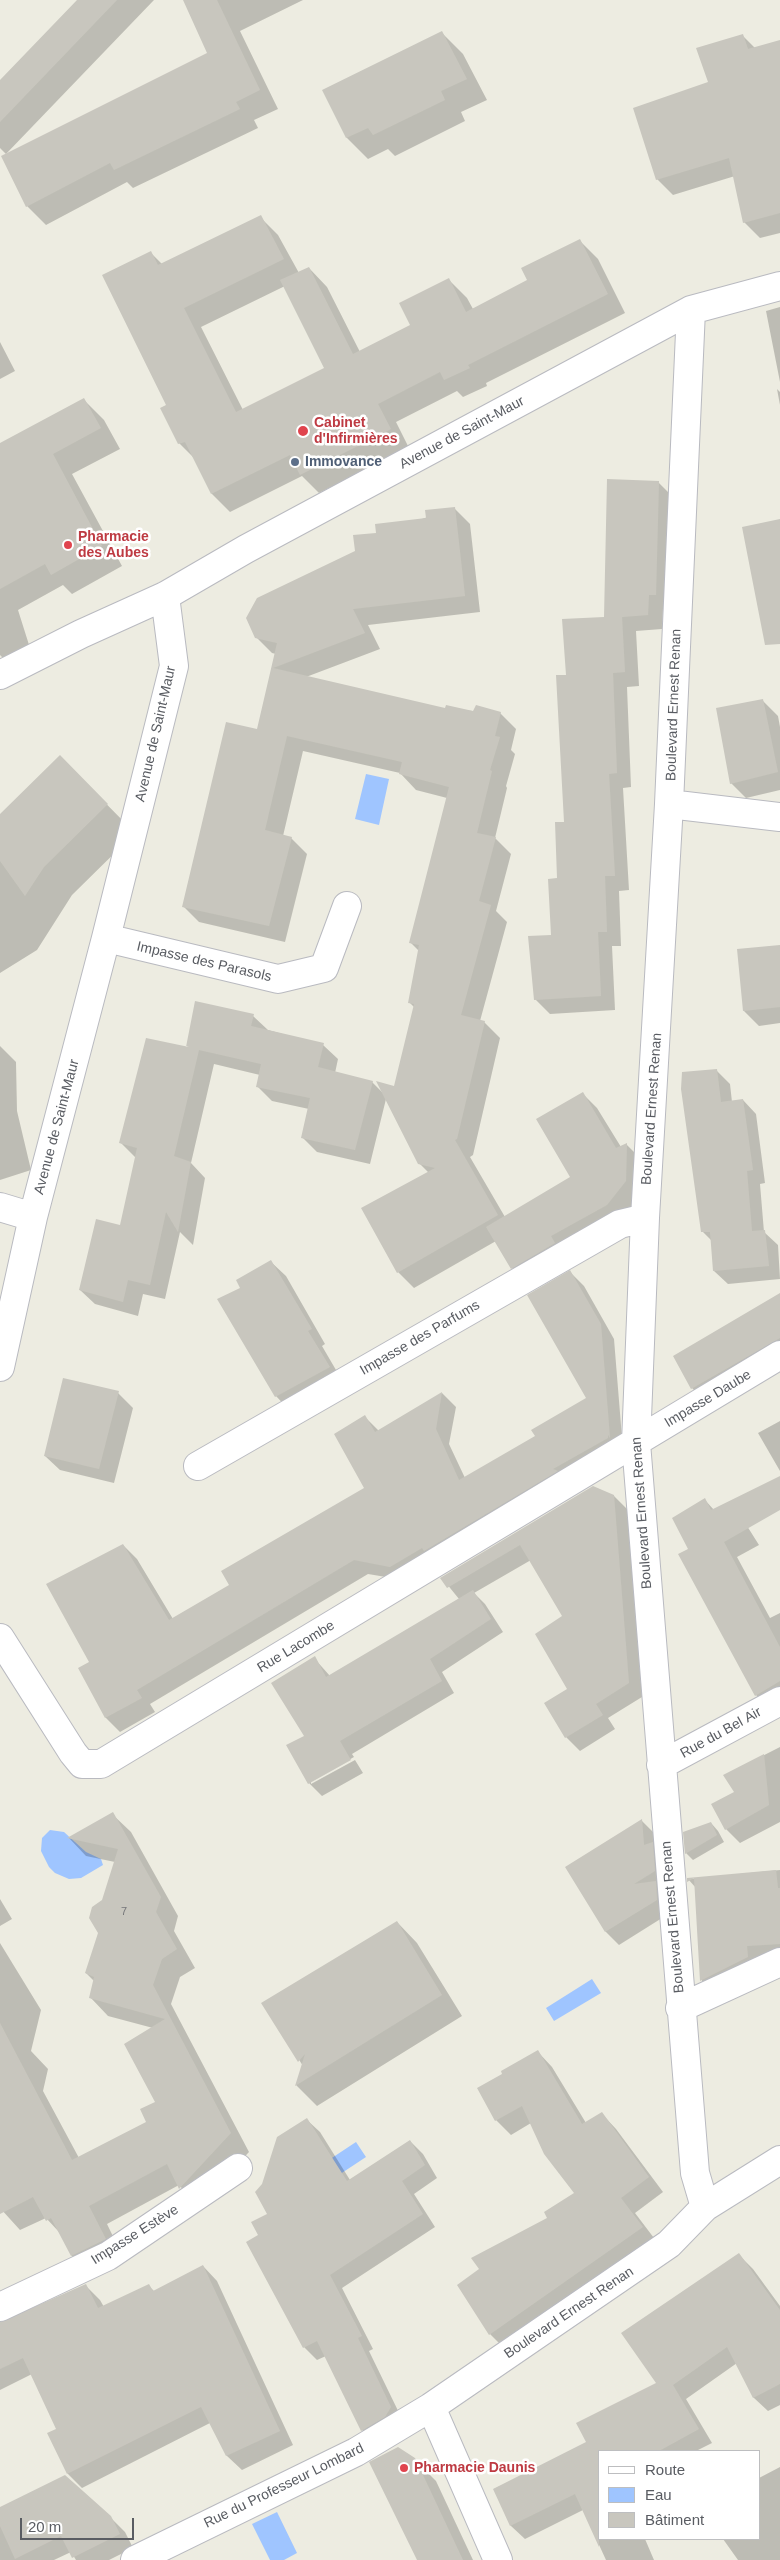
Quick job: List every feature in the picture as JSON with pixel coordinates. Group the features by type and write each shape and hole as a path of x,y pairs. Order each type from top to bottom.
{"street":[{"name":"Avenue de Saint-Maur","path":"0,1367 33,1217 106,938 174,666 165,596 246,549 691,310 780,286"},
{"name":"Boulevard Ernest Renan","path":"431,2407 669,2244 705,2207 695,2173 680,2008 636,1443 645,1218 669,804 691,310"},
{"path":"0,675 81,634 165,596"},
{"path":"669,804 780,817"},
{"name":"Impasse des Parasols","path":"106,938 278,979 324,968 347,906"},
{"path":"0,1207 33,1217"},
{"name":"Impasse des Parfums","path":"198,1466 620,1224 645,1218"},
{"name":"Impasse Daube","path":"636,1443 780,1355"},
{"name":"Rue Lacombe","path":"0,1638 73,1753 82,1764 101,1764 636,1443"},
{"name":"Rue du Bel Air","path":"661,1765 780,1701"},
{"path":"680,2008 780,1962"},
{"path":"705,2207 780,2160"},
{"name":"Impasse Estève","path":"0,2307 108,2256 238,2168"},
{"path":"431,2407 498,2560"},
{"name":"Rue du Professeur Lombard","path":"135,2560 356,2452 431,2407"}],"water":[{"path":"366,774 389,779 379,825 355,819"},
{"path":"50,1830 64,1832 86,1852 101,1859 103,1865 81,1878 69,1879 55,1873 49,1867 41,1851 42,1838"},
{"path":"592,1979 601,1993 554,2021 546,2008"},
{"path":"356,2142 366,2157 310,2194 300,2179"},
{"path":"277,2512 297,2553 284,2560 270,2560 252,2524"}],"building":[{"path":"77,0 117,0 0,122 0,80"},
{"path":"183,0 217,0 260,90 236,102 240,109 114,170 110,163 26,207 1,156 207,53"},
{"path":"442,31 467,79 441,91 445,100 373,135 368,128 346,138 322,90"},
{"path":"743,34 748,49 780,40 780,213 743,223 729,158 656,180 633,108 708,82 696,48"},
{"path":"261,215 284,259 184,308 236,412 324,368 280,280 309,267 353,354 410,325 399,303 449,278 466,312 527,280 521,268 580,239 608,294 468,365 470,368 444,380 440,372 378,404 391,429 382,434 300,475 290,455 211,494 185,442 178,444 160,408 166,405 102,275 151,251 158,265"},
{"path":"84,398 101,428 53,454 102,546 51,575 45,564 0,589 0,443"},
{"path":"607,479 659,481 656,595 649,595 648,615 622,617 625,672 613,673 617,773 609,774 615,876 605,876 607,932 598,932 601,996 534,1000 528,936 551,935 548,879 557,878 555,822 564,822 556,675 566,675 562,619 604,617"},
{"path":"455,507 465,596 353,609 365,633 273,668 445,708 446,705 473,711 476,705 501,712 495,736 500,737 490,770 492,771 477,833 496,837 479,901 491,905 461,1015 485,1021 457,1139 455,1140 498,1215 397,1273 361,1208 435,1168 418,1164 376,1081 394,1086 414,1004 408,1003 419,945 409,943 449,787 399,774 402,762 287,736 265,830 292,837 269,926 182,907 226,722 257,729 277,643 255,638 246,618 257,598 355,551 353,535 376,533 375,524 426,518 425,510"},
{"path":"780,519 780,644 765,645 742,527"},
{"path":"763,699 778,772 730,784 716,708"},
{"path":"60,755 108,804 44,867 25,896 0,861 0,814"},
{"path":"780,945 780,1007 743,1011 737,949"},
{"path":"195,1001 254,1014 251,1026 324,1043 318,1067 373,1081 355,1150 301,1138 310,1098 256,1087 261,1064 199,1050 174,1156 191,1162 178,1232 166,1212 150,1285 128,1280 123,1302 79,1290 96,1219 120,1225 137,1148 119,1143 146,1038 186,1046"},
{"path":"717,1069 721,1102 743,1099 753,1170 747,1171 752,1231 765,1230 769,1266 713,1271 710,1232 701,1232 681,1089 682,1072"},
{"path":"583,1092 616,1148 627,1143 626,1181 607,1205 551,1236 555,1243 511,1269 486,1227 570,1177 536,1119"},
{"path":"271,1260 312,1329 308,1331 330,1367 275,1397 217,1299 240,1288 236,1280"},
{"path":"570,1270 601,1324 610,1438 608,1435 608,1438 553,1469 558,1471 424,1551 422,1548 390,1567 354,1560 137,1690 142,1698 105,1718 78,1668 89,1662 46,1584 123,1544 169,1620 229,1585 221,1571 364,1488 334,1434 365,1415 375,1432 442,1392 436,1429 459,1480 535,1436 531,1430 586,1398 527,1295"},
{"path":"780,1293 780,1338 691,1389 673,1356"},
{"path":"63,1378 119,1391 99,1469 44,1456"},
{"path":"780,1476 780,1510 724,1542 780,1647 780,1681 755,1696 678,1554 688,1549 672,1518 705,1498 711,1510"},
{"path":"593,1486 614,1495 629,1683 596,1704 603,1715 565,1738 544,1703 567,1689 535,1634 562,1616 520,1545 447,1588 440,1578"},
{"path":"473,1590 491,1619 430,1659 442,1681 340,1741 351,1760 308,1784 286,1745 304,1736 271,1683 315,1656 326,1677"},
{"path":"764,1754 769,1805 725,1830 711,1804 734,1792 723,1775"},
{"path":"113,1812 161,1897 156,1912 177,1949 162,1959 153,1985 231,2133 179,2189 167,2164 89,2206 106,2239 71,2256 51,2218 46,2221 33,2197 0,2214 0,2023 72,2160 146,2122 140,2109 155,2102 124,2044 165,2019 89,1998 94,1977 85,1973 98,1933 89,1918 92,1907 102,1900 118,1849 67,1838"},
{"path":"642,1819 644,1845 653,1842 655,1871 634,1884 656,1881 657,1900 605,1932 565,1867"},
{"path":"711,1822 717,1835 685,1854 683,1832"},
{"path":"776,1870 778,1888 780,1888 780,1944 747,1946 748,1957 700,1981 694,1878 687,1882 687,1878"},
{"path":"397,1921 442,1995 295,2086 305,2054 298,2062 261,2003"},
{"path":"538,2050 582,2124 602,2112 649,2177 621,2198 643,2227 489,2335 457,2285 479,2269 471,2258 547,2218 544,2212 574,2193 544,2154 522,2106 495,2121 477,2088 502,2074 501,2071"},
{"path":"307,2118 347,2181 410,2140 425,2165 402,2181 423,2214 330,2275 362,2336 358,2338 391,2407 385,2417 361,2431 317,2341 303,2348 246,2242 258,2235 251,2222 267,2214 255,2192 262,2184 277,2137"},
{"path":"739,2253 780,2310 780,2384 753,2398 727,2347 673,2385 699,2429 661,2450 598,2450 599,2547 575,2494 510,2526 493,2489 586,2442 576,2423 656,2383 621,2333"},
{"path":"203,2265 280,2431 226,2456 201,2407 67,2474 47,2433 56,2429 23,2358 0,2369 0,2322 86,2284 98,2308 149,2284 153,2291"},
{"path":"398,2447 415,2458 463,2560 417,2560 369,2462"},
{"path":"65,2475 111,2516 120,2534 72,2558 61,2536 15,2559 0,2526 0,2507"}],"place":[{"name":"Cabinet d'Infirmières","path":"303,431"},
{"name":"Immovance","path":"295,462"},
{"name":"Pharmacie des Aubes","path":"68,545"},
{"name":"Pharmacie Daunis","path":"404,2468"}]}
